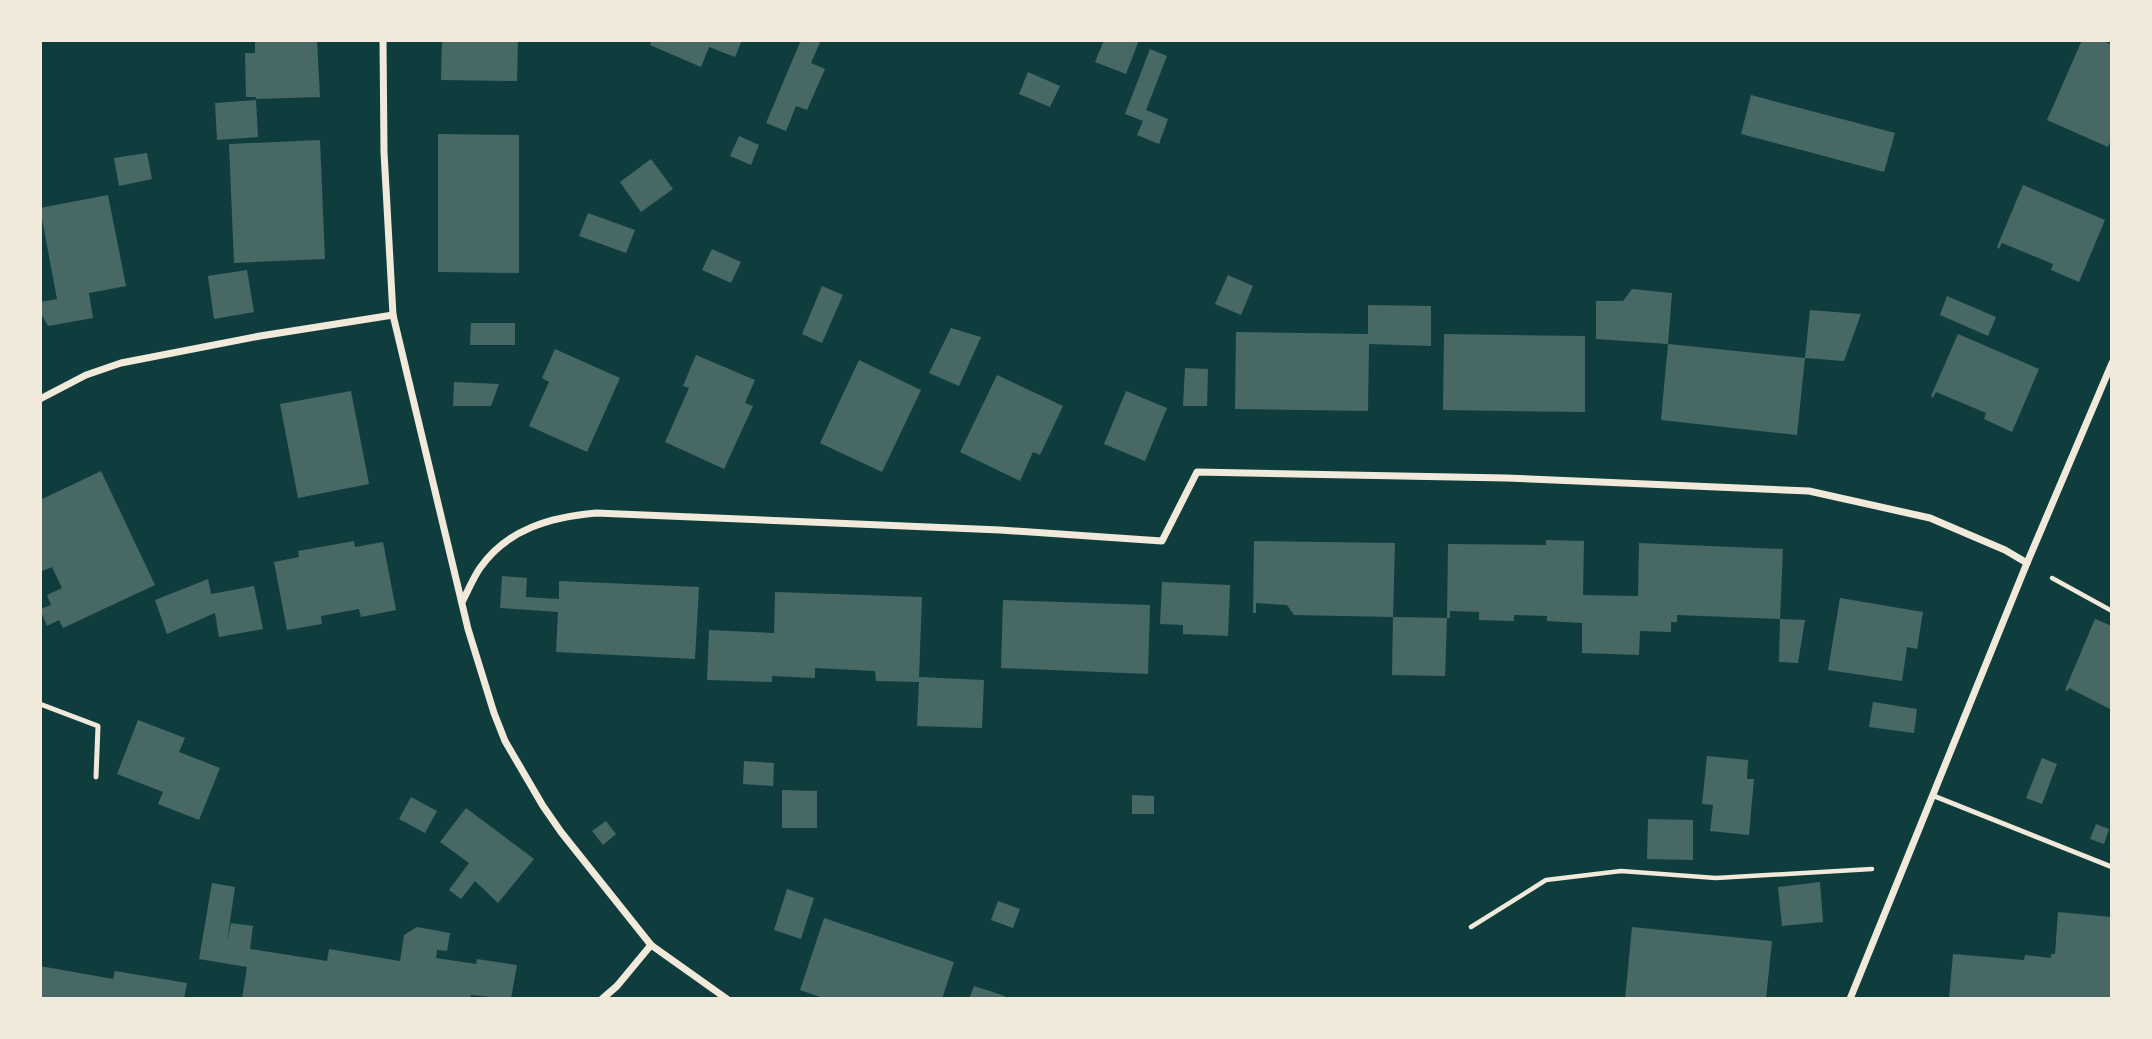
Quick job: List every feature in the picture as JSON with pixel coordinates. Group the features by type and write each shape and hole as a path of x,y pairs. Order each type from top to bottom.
{"street":[{"path":"383,40 384,152 393,315 479,668 510,750 561,832 651,944 727,999"},
{"path":"40,399 86,375 121,363 260,336 393,315"},
{"path":"1850,999 2027,563 2112,363"},
{"path":"462,602 480,568 500,545 530,528 565,516 596,513 1000,530 1163,541 1197,472 1506,478 1809,491 1930,518 2005,550 2027,563"},
{"path":"602,999 617,986 651,944"}],"lane":[{"path":"40,704 98,726 96,777"},
{"path":"1934,796 2112,867"}],"path":[{"path":"2027,563 2112,611"},
{"path":"1471,927 1546,880 1621,871 1716,878 1904,867"}],"building":[{"path":"255,40 317,40 320,97 246,97 245,53 255,53"},
{"path":"442,40 518,40 517,81 441,80"},
{"path":"652,40 742,40 735,57 709,47 701,67 650,45"},
{"path":"801,40 820,42 811,63 825,69 807,110 796,106 786,131 766,123"},
{"path":"1104,40 1139,40 1126,74 1095,62"},
{"path":"2082,40 2101,40 2112,45 2112,137 2108,147 2047,120"},
{"path":"1150,49 1167,56 1146,110 1168,119 1159,144 1137,135 1143,121 1125,114"},
{"path":"1028,72 1060,86 1050,107 1019,94"},
{"path":"1751,95 1895,133 1884,172 1741,134"},
{"path":"256,100 258,137 217,140 215,103"},
{"path":"438,134 519,135 519,273 438,272"},
{"path":"739,136 759,145 751,165 730,156"},
{"path":"320,140 325,259 234,263 229,144"},
{"path":"147,153 152,179 119,186 114,158"},
{"path":"651,159 673,189 641,212 620,182"},
{"path":"2023,185 2105,220 2079,282 2051,270 2053,264 2002,243 1999,249 1997,247"},
{"path":"108,195 126,286 89,293 93,318 48,326 40,312 40,302 57,299 40,208"},
{"path":"588,213 635,230 626,253 579,236"},
{"path":"712,249 741,262 731,283 702,270"},
{"path":"247,270 254,312 214,319 208,276"},
{"path":"1228,275 1253,286 1241,315 1215,304"},
{"path":"822,286 843,295 822,343 802,334"},
{"path":"1632,289 1672,293 1668,344 1596,339 1596,301 1623,301"},
{"path":"1947,296 1996,317 1988,336 1940,315"},
{"path":"1368,305 1431,306 1431,346 1369,344 1368,411 1235,409 1236,332 1368,334"},
{"path":"1810,310 1861,314 1844,361 1805,358"},
{"path":"471,323 515,323 515,345 470,345"},
{"path":"951,328 981,337 959,386 929,373"},
{"path":"1444,334 1585,336 1585,412 1443,410"},
{"path":"1958,334 2039,369 2012,432 1984,419 1986,413 1936,392 1933,398 1931,396"},
{"path":"1668,344 1805,358 1797,435 1661,420"},
{"path":"555,349 620,378 587,452 529,426 549,382 542,378"},
{"path":"696,355 755,380 745,403 753,406 724,469 665,442 689,388 683,386"},
{"path":"859,360 921,390 882,472 820,443"},
{"path":"1185,368 1208,369 1207,406 1183,406"},
{"path":"997,375 1063,406 1040,455 1033,452 1020,481 960,452"},
{"path":"454,382 499,384 491,406 453,406"},
{"path":"351,391 369,484 298,498 280,404"},
{"path":"1126,391 1167,408 1145,461 1104,444"},
{"path":"101,471 155,585 63,628 59,620 47,626 40,609 51,605 47,595 62,588 52,567 40,572 40,500"},
{"path":"1546,540 1584,541 1583,595 1638,596 1639,543 1783,549 1780,619 1677,615 1677,622 1671,622 1671,632 1640,631 1639,655 1582,653 1582,623 1547,621 1547,616 1514,615 1514,621 1479,620 1479,612 1450,611 1450,618 1447,618 1448,544 1546,545"},
{"path":"354,541 355,547 383,542 396,610 361,617 359,609 321,616 322,624 287,630 274,562 299,557 298,551"},
{"path":"1254,541 1395,543 1393,617 1294,615 1287,605 1256,603 1256,613 1253,613"},
{"path":"502,576 527,578 526,597 559,599 559,581 699,587 695,659 556,652 558,612 500,608"},
{"path":"208,579 211,594 254,586 263,629 219,637 215,613 167,634 155,600"},
{"path":"1162,582 1230,585 1228,636 1183,634 1183,625 1160,624"},
{"path":"775,592 922,597 919,677 984,680 982,728 917,726 919,682 876,681 875,671 815,668 815,678 772,676 772,682 707,680 709,630 774,633"},
{"path":"1840,598 1923,612 1917,649 1907,647 1902,681 1828,670"},
{"path":"1003,600 1150,605 1148,674 1001,668"},
{"path":"1393,617 1447,618 1445,676 1392,675"},
{"path":"1780,619 1805,620 1798,663 1779,662"},
{"path":"2095,619 2112,626 2112,710 2069,688 2068,691 2065,690"},
{"path":"1873,702 1917,709 1914,733 1869,727"},
{"path":"138,720 185,738 179,752 220,768 199,820 158,804 163,792 117,774"},
{"path":"1707,756 1748,760 1747,779 1754,779 1749,835 1710,831 1713,805 1702,804"},
{"path":"2042,758 2057,764 2042,804 2026,798"},
{"path":"744,761 774,763 773,786 743,784"},
{"path":"782,790 817,791 817,828 782,828"},
{"path":"1132,795 1154,796 1154,814 1132,814"},
{"path":"411,797 437,811 425,833 399,819"},
{"path":"466,808 534,859 498,903 475,881 461,899 449,890 469,863 440,842"},
{"path":"1648,819 1693,820 1693,860 1647,859"},
{"path":"606,821 616,834 603,845 592,831"},
{"path":"2096,824 2109,829 2104,844 2090,839"},
{"path":"1820,882 1823,922 1782,926 1778,887"},
{"path":"212,883 235,887 227,942 231,923 253,926 250,949 327,961 329,949 400,961 404,935 417,927 450,933 447,951 437,950 436,958 476,964 477,959 517,965 511,999 471,995 470,999 242,999 247,967 199,959"},
{"path":"787,889 814,898 801,939 774,930"},
{"path":"998,901 1020,909 1013,928 991,920"},
{"path":"2058,912 2112,917 2112,999 1949,999 1953,954 2024,960 2025,955 2051,958 2051,954 2055,954"},
{"path":"824,918 954,962 942,999 826,999 800,990"},
{"path":"1632,927 1772,941 1766,999 1625,999"},
{"path":"40,966 113,979 115,971 187,983 184,999 40,999"},
{"path":"974,986 999,994 1011,999 969,999"}]}
